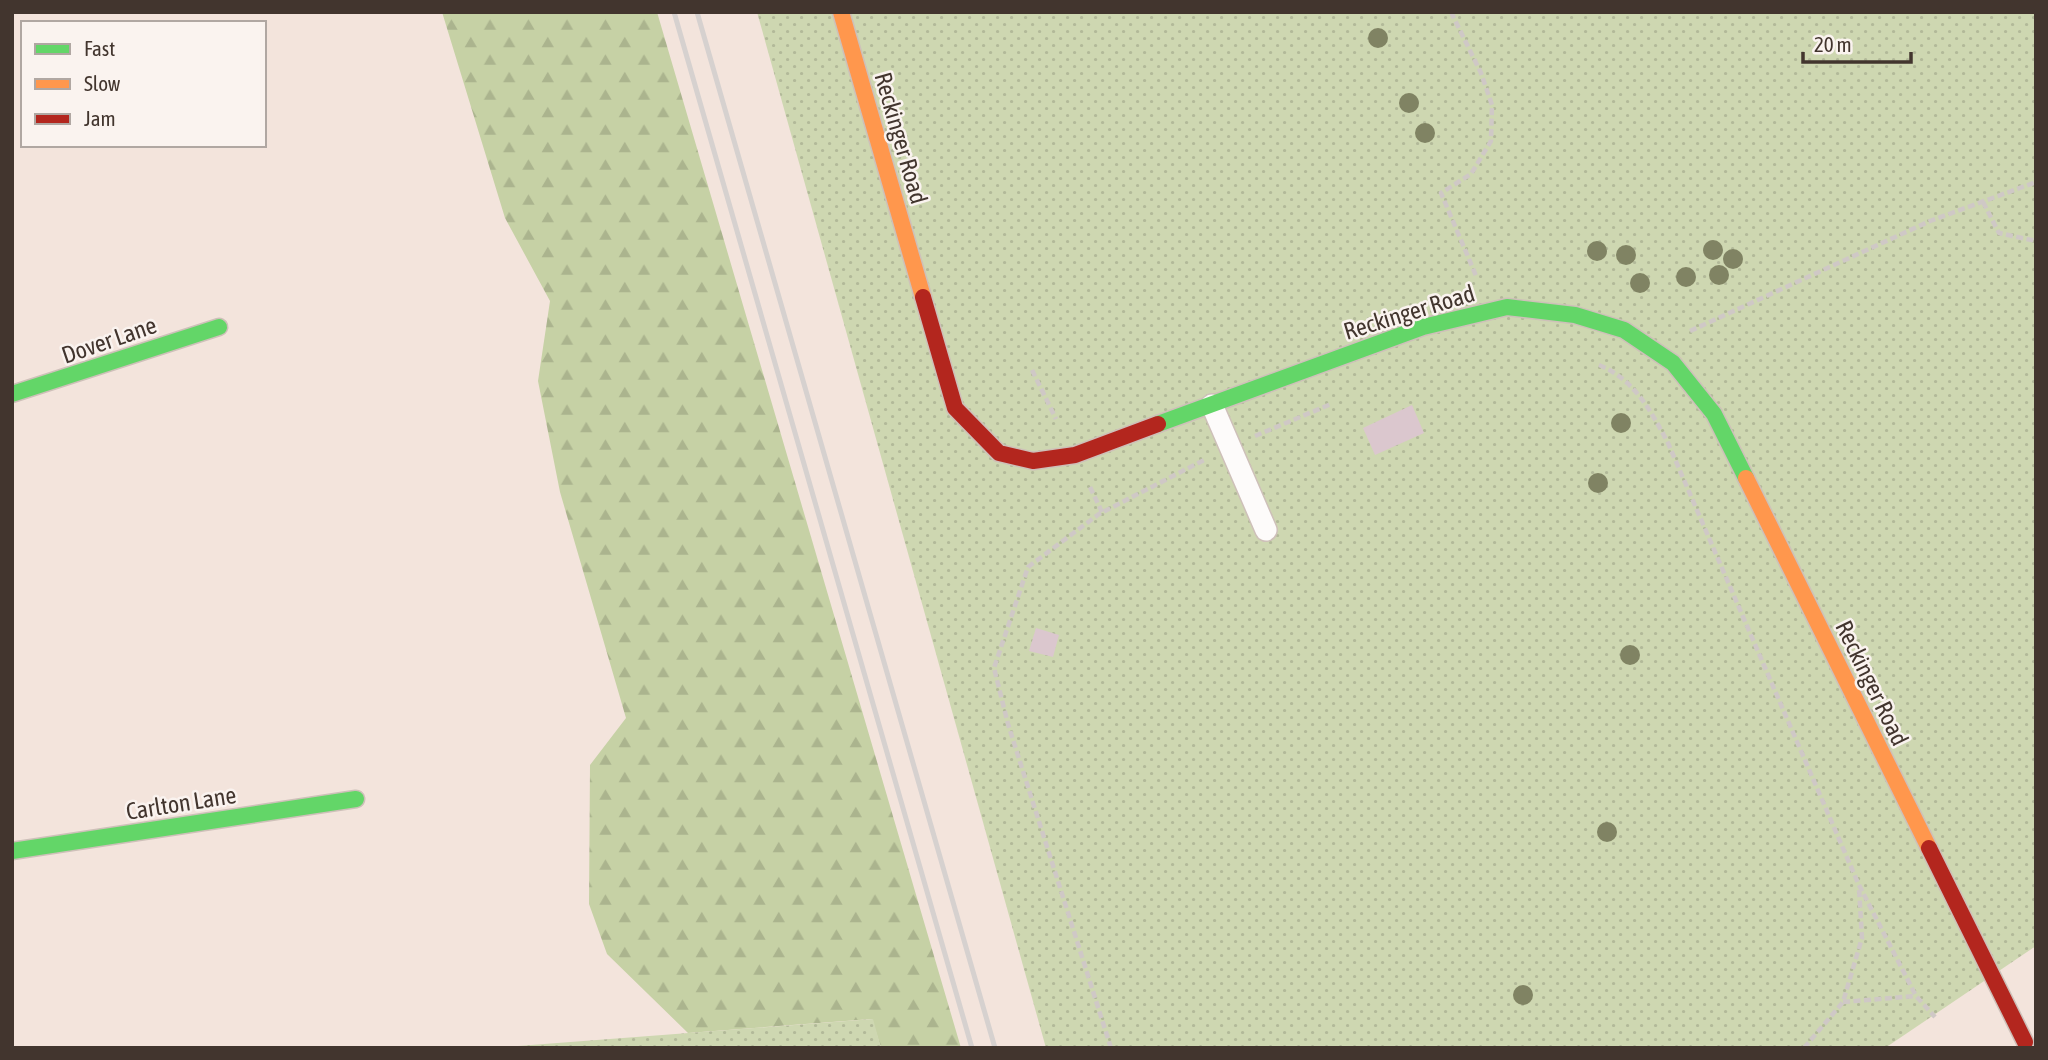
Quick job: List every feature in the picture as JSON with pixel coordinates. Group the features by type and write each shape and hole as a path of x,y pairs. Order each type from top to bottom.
{"street":[{"name":"Reckinger Road","path":"841,12 955,408 999,453 1034,461 1075,455 1423,327 1507,307 1575,315 1624,330 1673,363 1714,414 2026,1041"},
{"name":"Dover Lane","path":"12,394 219,327"},
{"name":"Carlton Lane","path":"12,851 356,800"}],"lane":[{"path":"1212,405 1266,530"}],"path":[{"path":"1451,12 1481,73 1492,105 1491,141 1471,174 1441,193 1479,283"},
{"path":"1661,355 1690,331 1930,221 2036,182"},
{"path":"1983,202 1999,233 2036,241"},
{"path":"1586,359 1612,370 1645,401 1668,443 1858,883 1916,996 1935,1017"},
{"path":"1032,370 1058,421"},
{"path":"1111,1048 1008,724 994,668 1028,567 1102,512 1231,447 1336,402"},
{"path":"1087,479 1102,512"},
{"path":"1804,1048 1843,1002 1862,938 1858,883"},
{"path":"1843,1002 1916,996"}],"green space":[{"path":"442,12 657,12 961,1048 881,1048 872,1019 688,1033 607,954 589,904 590,765 626,718 560,492 538,381 550,301 505,218"},
{"path":"757,12 2036,12 2036,946 1885,1048 1046,1048"},
{"path":"873,1019 881,1048 492,1048"}],"building":[{"path":"1412,405 1424,433 1375,455 1363,428"},
{"path":"1036,628 1059,635 1053,657 1029,651"}],"railway":[{"path":"674,12 972,1048"},
{"path":"697,12 995,1048"}],"traffic: fast":[{"path":"1158,424 1423,327 1507,307 1575,315 1624,330 1673,363 1714,414 1746,478"},
{"path":"12,394 219,327"},
{"path":"12,851 356,799"}],"traffic: slow":[{"path":"841,12 923,297"},
{"path":"1746,478 1929,848"}],"traffic: jam":[{"path":"923,297 955,408 999,453 1033,461 1075,455 1158,424"},
{"path":"1929,848 2025,1042"}]}
